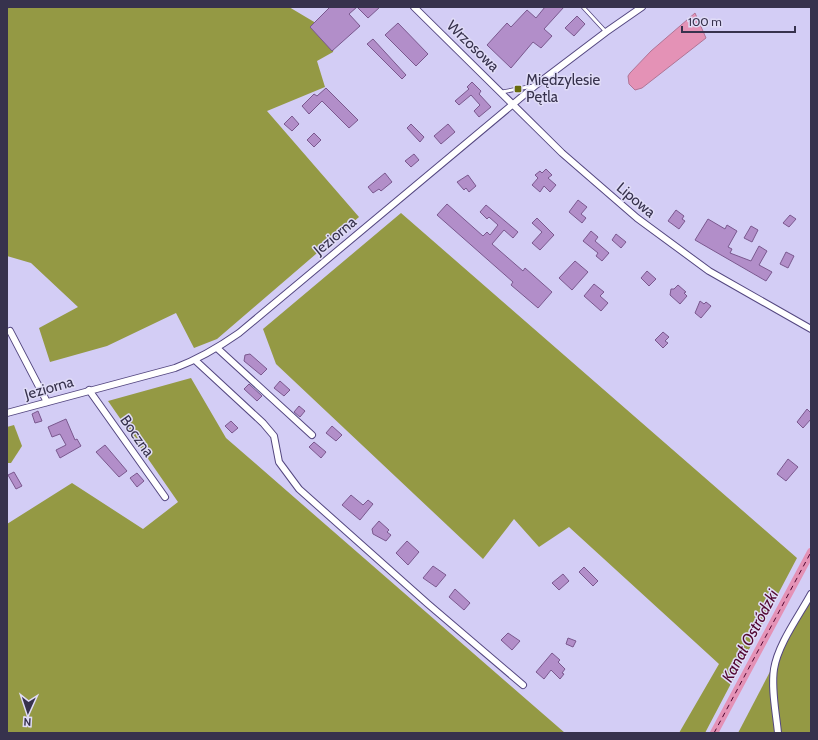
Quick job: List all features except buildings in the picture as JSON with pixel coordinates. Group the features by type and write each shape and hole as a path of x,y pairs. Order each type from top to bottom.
{"street":[{"name":"Wrzosowa","path":"414,7 514,104"},
{"name":"Jeziorna","path":"7,413 168,370 196,361 217,348 239,333 536,85 606,32 642,7"},
{"name":"Lipowa","path":"514,104 562,153 637,218 709,271 811,329"},
{"path":"10,331 47,402"},
{"path":"217,348 312,435"},
{"path":"196,361 263,423 274,436 279,462 299,489 422,600 523,686"},
{"name":"Boczna","path":"89,390 165,497"},
{"path":"778,733 774,669 779,652 811,594"}],"lane":[{"path":"583,7 606,32"},
{"path":"502,92 536,85"}],"green space":[{"path":"7,7 289,7 336,35 333,52 317,61 325,87 267,111 359,217 217,339 194,348 176,313 107,346 50,362 39,328 78,307 31,263 7,256"},
{"path":"401,213 797,558 705,733 679,733 719,664 569,527 539,547 514,519 483,559 276,364 263,329"},
{"path":"191,378 226,438 565,733 7,733 7,524 72,483 143,529 178,502 108,401"},
{"path":"14,425 22,446 11,463 7,463 7,427"},
{"path":"811,593 811,733 738,733"}],"shaded area":[{"path":"695,13 706,38 642,88 635,90 629,84 628,76 630,73 651,51"}],"waterway":[{"name":"Kanał Ostródzki","path":"714,733 811,552"}],"ferry route":[{"path":"714,733 811,552"}],"place":[{"name":"Międzylesie Pętla","path":"518,89"}]}
